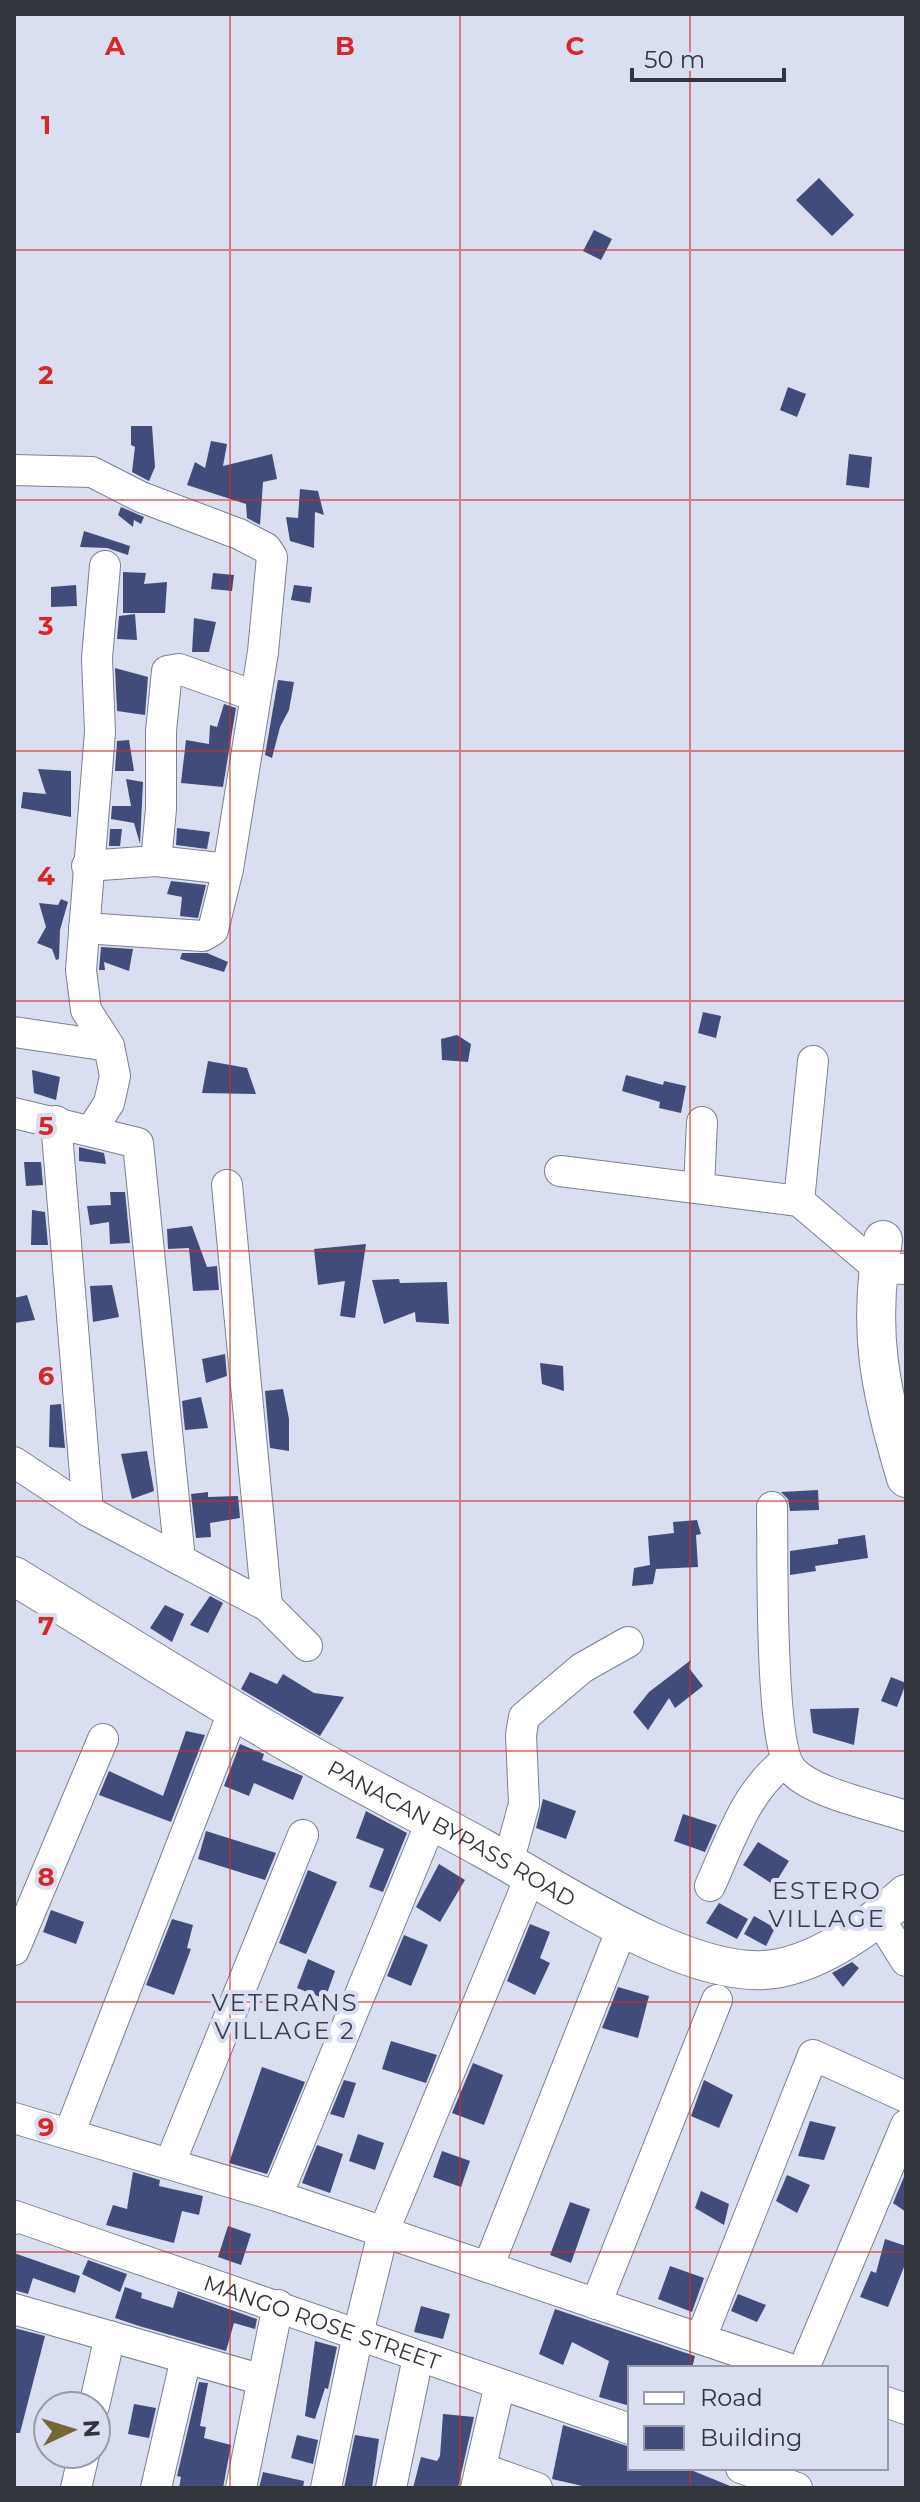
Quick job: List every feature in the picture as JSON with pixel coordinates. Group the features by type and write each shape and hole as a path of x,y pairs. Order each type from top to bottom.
{"main road":[{"path":"889,1259 877,1359 882,1393 906,1478"},
{"name":"PANACAN BYPASS ROAD","path":"14,1576 234,1710 623,1926 690,1957 730,1968 765,1970 821,1952 892,1906"}],"street":[{"path":"14,470 92,472 141,497 266,548 272,565 255,696 228,869 216,925 209,934 84,928"},
{"path":"91,1131 114,1091 115,1076 109,1046 86,1010 82,994 87,866 100,732 97,658 105,566"},
{"path":"156,861 167,671 179,669 255,696"},
{"path":"87,866 156,861 228,869"},
{"path":"14,1032 109,1046"},
{"path":"799,1201 813,1061"},
{"path":"14,1113 138,1143 180,1560"},
{"path":"56,1121 88,1511"},
{"path":"699,1187 702,1122"},
{"path":"560,1171 799,1201 889,1259"},
{"path":"227,1185 267,1606"},
{"path":"14,1462 88,1511 267,1606 307,1646"},
{"path":"772,1507 778,1703 786,1761 793,1772 820,1787 906,1816"},
{"path":"326,2488 383,2233 520,1869 524,1804 521,1735 524,1717 582,1668 628,1642"},
{"path":"69,2134 234,1710"},
{"path":"14,1950 103,1739"},
{"path":"710,1886 753,1796 773,1770 786,1761"},
{"path":"277,2196 432,1820"},
{"path":"170,2163 303,1835"},
{"path":"892,1906 906,1961"},
{"path":"488,2267 623,1926"},
{"path":"596,2304 717,2000"},
{"path":"701,2338 813,2055 906,2097"},
{"path":"14,2118 277,2196 781,2366"},
{"path":"805,2366 906,2125"},
{"name":"MANGO ROSE STREET","path":"14,2217 278,2305 418,2357 628,2428"},
{"path":"241,2488 278,2305"},
{"path":"14,2309 263,2380"},
{"path":"98,2390 110,2336"},
{"path":"391,2488 418,2357"},
{"path":"156,2488 186,2358"},
{"path":"500,2384 479,2478 537,2488"},
{"path":"758,2478 797,2488"}],"building":[{"path":"819,178 854,215 832,236 796,200"},
{"path":"594,230 612,239 601,260 583,251"},
{"path":"788,387 806,394 797,417 780,410"},
{"path":"131,426 152,426 155,467 149,481 132,472 135,447 131,445"},
{"path":"211,441 227,444 223,466 272,454 277,479 263,482 260,525 247,518 246,504 187,485 195,462 205,468"},
{"path":"849,454 872,457 869,488 846,485"},
{"path":"300,489 318,491 324,515 315,512 314,548 290,541 286,517 298,518"},
{"path":"121,507 144,517 141,524 134,520 133,527 118,515"},
{"path":"84,531 130,546 128,555 107,548 80,547"},
{"path":"123,572 146,573 144,584 167,582 165,613 123,613"},
{"path":"213,573 234,575 232,591 211,589"},
{"path":"76,585 77,606 51,607 51,587"},
{"path":"294,585 312,587 310,603 291,600"},
{"path":"135,614 137,640 117,639 119,616"},
{"path":"194,618 216,622 209,652 192,652"},
{"path":"115,668 148,677 145,715 117,711"},
{"path":"278,680 294,682 289,710 280,727 272,758 265,755"},
{"path":"224,704 236,708 223,787 181,783 186,740 209,744 210,725 217,727"},
{"path":"129,740 134,771 115,771 117,741"},
{"path":"38,769 71,771 71,817 21,808 23,792 46,794"},
{"path":"126,779 143,782 140,844 134,823 111,819 112,806 131,806"},
{"path":"177,828 210,832 207,849 176,845"},
{"path":"110,829 122,829 120,846 109,846"},
{"path":"171,881 206,885 198,918 180,916 182,897 167,894"},
{"path":"61,899 68,902 60,930 59,959 56,960 52,949 37,943 46,927 39,903 58,905"},
{"path":"101,947 133,949 129,971 104,962 105,970 99,970"},
{"path":"182,953 207,953 228,962 224,972 180,959"},
{"path":"703,1012 721,1016 716,1038 698,1033"},
{"path":"457,1035 471,1044 468,1062 442,1060 441,1039"},
{"path":"208,1061 247,1068 256,1094 202,1093"},
{"path":"32,1070 60,1077 56,1100 34,1093"},
{"path":"626,1075 663,1085 664,1081 686,1086 681,1113 659,1108 660,1102 622,1091"},
{"path":"79,1147 104,1153 106,1164 79,1161"},
{"path":"24,1162 41,1162 43,1185 26,1186"},
{"path":"110,1192 125,1192 130,1243 110,1244 109,1222 90,1225 87,1206 111,1205"},
{"path":"32,1210 45,1212 48,1245 31,1245"},
{"path":"192,1226 207,1267 217,1266 219,1290 193,1291 189,1248 168,1249 167,1229"},
{"path":"366,1244 355,1318 340,1316 345,1281 318,1285 314,1249"},
{"path":"399,1279 400,1283 447,1282 449,1324 416,1322 415,1312 384,1324 372,1280"},
{"path":"112,1285 119,1317 93,1322 90,1286"},
{"path":"27,1295 35,1320 14,1323 14,1298"},
{"path":"225,1354 227,1376 206,1383 202,1359"},
{"path":"540,1363 563,1366 564,1391 542,1384"},
{"path":"283,1389 289,1419 289,1451 270,1448 265,1391"},
{"path":"201,1397 208,1428 185,1430 182,1401"},
{"path":"61,1404 65,1448 49,1447 50,1405"},
{"path":"147,1451 154,1491 132,1499 121,1454"},
{"path":"818,1490 819,1510 790,1511 788,1499 781,1492"},
{"path":"208,1492 208,1497 238,1496 240,1518 210,1523 211,1537 196,1538 191,1494"},
{"path":"697,1520 701,1534 696,1535 698,1567 656,1569 653,1584 632,1586 634,1568 650,1565 648,1536 674,1533 673,1522"},
{"path":"865,1535 868,1558 815,1566 816,1571 790,1575 790,1551 838,1544 838,1539"},
{"path":"210,1596 223,1603 208,1633 190,1625"},
{"path":"165,1605 184,1614 172,1642 150,1628"},
{"path":"691,1660 689,1668 703,1686 675,1708 669,1698 648,1730 633,1712 649,1692"},
{"path":"250,1672 277,1684 283,1674 314,1693 344,1697 320,1736 241,1689"},
{"path":"891,1677 906,1683 897,1707 881,1701"},
{"path":"859,1708 854,1745 813,1733 810,1709"},
{"path":"186,1731 205,1735 171,1822 99,1795 109,1771 163,1796"},
{"path":"240,1744 264,1754 262,1760 303,1776 293,1800 254,1783 249,1796 224,1786"},
{"path":"543,1799 576,1811 566,1839 536,1828"},
{"path":"366,1811 407,1833 383,1892 369,1887 384,1849 356,1838"},
{"path":"683,1814 717,1825 705,1852 674,1841"},
{"path":"206,1831 276,1853 265,1880 198,1859"},
{"path":"758,1842 789,1861 774,1885 743,1865"},
{"path":"439,1864 465,1880 440,1922 416,1907"},
{"path":"308,1870 337,1882 306,1954 279,1943"},
{"path":"719,1903 748,1919 737,1939 706,1923"},
{"path":"51,1910 84,1922 76,1944 43,1932"},
{"path":"754,1916 775,1928 766,1946 744,1934"},
{"path":"172,1919 193,1925 187,1948 191,1949 174,1995 146,1985"},
{"path":"530,1924 550,1932 540,1958 550,1963 535,1995 507,1981"},
{"path":"404,1935 428,1945 411,1986 387,1976"},
{"path":"308,1959 335,1971 325,1999 297,1988"},
{"path":"852,1962 859,1968 843,1987 832,1973"},
{"path":"618,1987 649,1996 638,2038 602,2028"},
{"path":"391,2041 437,2055 426,2083 382,2069"},
{"path":"473,2063 503,2075 484,2125 452,2113"},
{"path":"262,2067 305,2082 267,2174 229,2163"},
{"path":"344,2080 356,2083 344,2118 330,2114"},
{"path":"704,2080 733,2095 719,2128 691,2116"},
{"path":"810,2121 836,2127 824,2160 798,2156"},
{"path":"358,2134 384,2143 375,2170 349,2161"},
{"path":"317,2145 343,2154 330,2193 302,2183"},
{"path":"442,2151 470,2161 461,2187 433,2177"},
{"path":"133,2172 160,2180 159,2186 203,2196 199,2215 182,2211 174,2243 106,2225 113,2205 127,2209"},
{"path":"906,2172 906,2212 893,2203"},
{"path":"787,2175 810,2185 797,2213 776,2201"},
{"path":"701,2191 729,2204 724,2225 695,2208"},
{"path":"570,2202 590,2209 571,2263 550,2255"},
{"path":"228,2226 251,2234 241,2265 218,2257"},
{"path":"885,2239 906,2246 906,2262 888,2307 860,2297 871,2271 876,2273"},
{"path":"14,2253 80,2276 75,2293 33,2278 28,2294 14,2290"},
{"path":"88,2260 127,2274 120,2292 82,2274"},
{"path":"670,2266 704,2278 692,2312 658,2299"},
{"path":"125,2287 142,2293 141,2298 173,2308 178,2291 257,2319 255,2329 234,2323 226,2351 139,2326 115,2318"},
{"path":"738,2294 766,2305 757,2322 731,2311"},
{"path":"421,2306 450,2314 443,2339 414,2332"},
{"path":"555,2309 695,2356 692,2366 628,2366 628,2405 599,2397 609,2361 572,2342 563,2365 539,2354"},
{"path":"14,2328 45,2336 20,2433 14,2433"},
{"path":"315,2341 337,2347 328,2389 325,2388 315,2419 305,2416"},
{"path":"199,2382 208,2383 200,2426 206,2427 204,2438 231,2445 223,2488 179,2488 181,2477 177,2476"},
{"path":"134,2404 156,2408 149,2438 128,2434"},
{"path":"443,2414 474,2417 458,2488 413,2488 421,2457 437,2461 440,2456"},
{"path":"563,2425 628,2446 628,2470 691,2470 735,2488 591,2488 552,2479"},
{"path":"297,2435 318,2440 313,2464 291,2458"},
{"path":"355,2435 379,2439 372,2488 344,2488"},
{"path":"263,2472 304,2481 303,2488 259,2488"}],"district":[{"name":"ESTERO VILLAGE","path":"827,1904"},
{"name":"VETERANS VILLAGE 2","path":"285,2016"}]}
